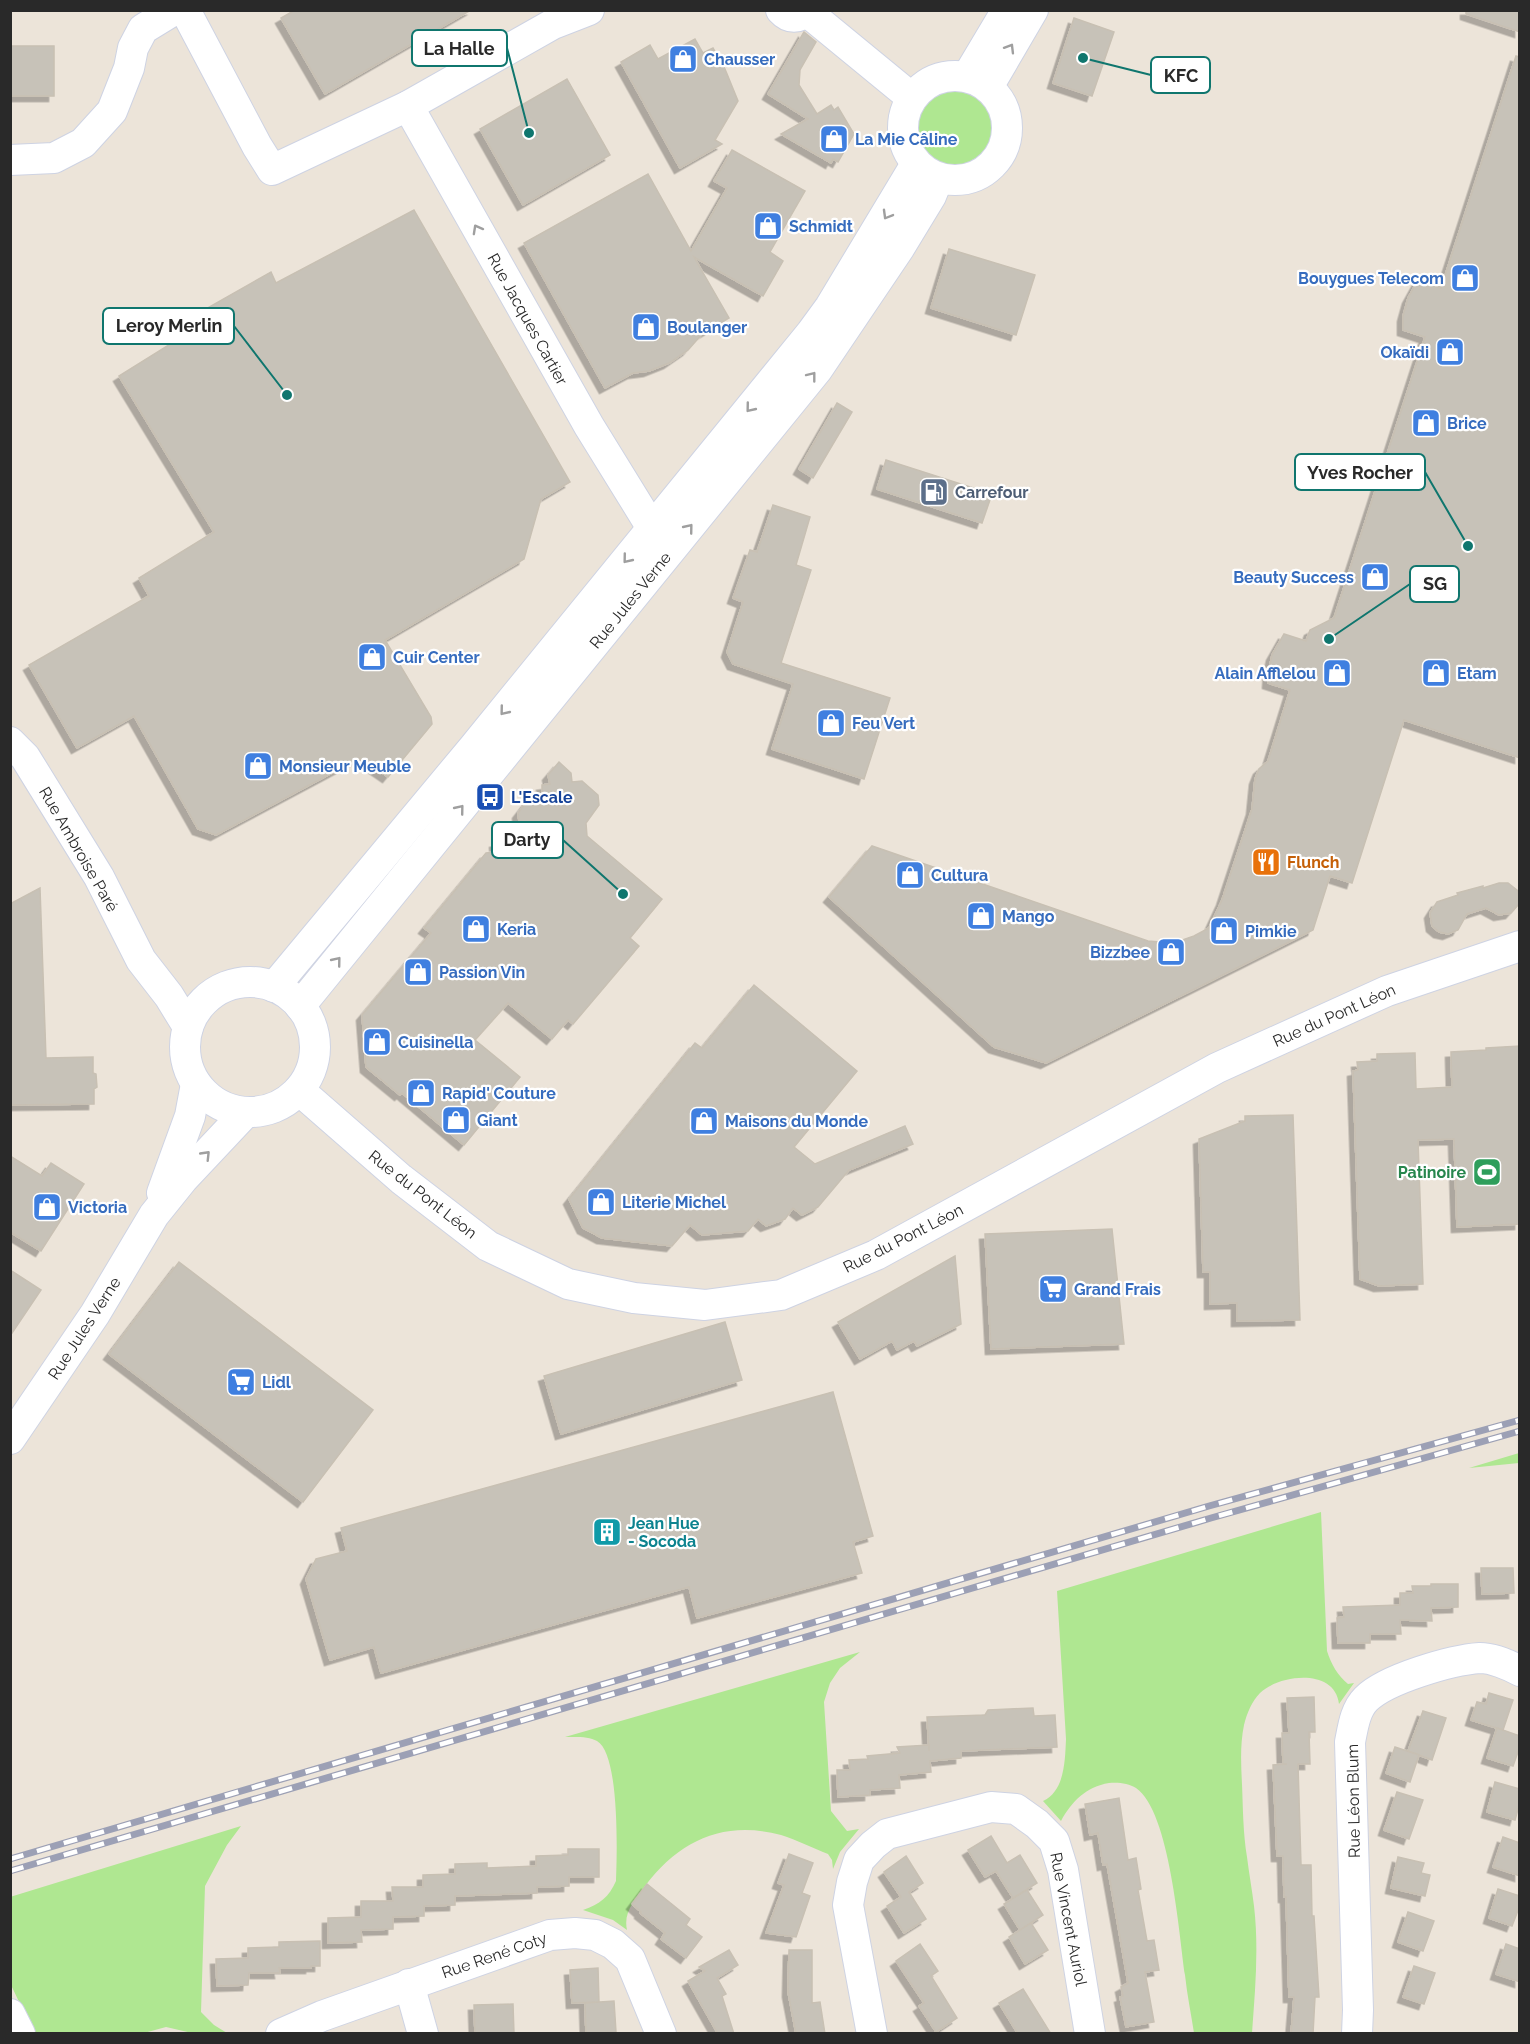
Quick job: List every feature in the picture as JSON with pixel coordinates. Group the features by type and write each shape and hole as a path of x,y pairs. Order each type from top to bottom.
{"street":[{"path":"10,160 54,158 83,143 112,111 143,29 174,10"},
{"path":"185,10 257,147 272,170 408,106 526,38 553,24 589,10"},
{"path":"781,10 793,17 803,15 807,11 912,98"},
{"path":"977,82 1007,10"},
{"path":"977,82 1033,10"},
{"path":"952,76 977,82 998,97 1004,109 1008,123 1003,150 996,162 984,172 970,179 954,181 927,171 908,152 903,139 902,124 905,110 912,98 923,87 936,79 952,76"},
{"name":"Rue Jacques Cartier","path":"408,106 589,426 652,528"},
{"name":"Rue Jules Verne","path":"274,987 473,748 830,307 927,171"},
{"name":"Rue Jules Verne","path":"300,1006 817,370 900,247 931,196 927,171"},
{"name":"Rue Ambroise Paré","path":"10,742 25,757 99,877 141,960 169,996 188,1027"},
{"name":"Rue du Pont Léon","path":"299,1090 401,1179 488,1246 568,1284 634,1298 705,1305 781,1295 876,1256 1217,1068 1387,991 1520,946"},
{"path":"141,960 183,982 219,990"},
{"path":"239,983 260,983 274,987 290,996 300,1006 313,1030 315,1046 313,1062 308,1077 299,1090 284,1103 266,1110 246,1113 227,1108 210,1099 196,1084 188,1066 185,1046 188,1027 195,1012 219,990 239,983"},
{"name":"Rue Jules Verne","path":"154,1215 190,1116 196,1084"},
{"name":"Rue Jules Verne","path":"10,1439 95,1314 154,1215 183,1179 246,1113"},
{"name":"Rue Léon Blum","path":"1357,2034 1350,1742 1357,1714 1365,1700 1382,1687 1431,1668 1482,1658 1511,1666 1520,1671"},
{"name":"Rue Vincent Auriol","path":"872,2034 848,1905 859,1860 887,1834 991,1807 1016,1809 1037,1824 1054,1841 1063,1870 1090,2034"},
{"name":"Rue René Coty","path":"281,2034 322,2016 550,1935 575,1933 595,1935 613,1944 630,1959 661,2034"},
{"path":"409,1984 423,2034"},
{"path":"10,2013 20,2034"}],"green space":[{"path":"954,87 969,90 982,98 990,111 993,126 990,141 982,154 969,162 954,165 939,162 926,154 918,141 915,126 918,111 926,98 939,90"},
{"path":"1519,1453 1519,1463 1469,1468"},
{"path":"1321,1512 1327,1651 1341,1677 1348,1684 1354,1683 1339,1704 1335,1692 1328,1684 1318,1680 1306,1678 1280,1682 1260,1693 1250,1708 1243,1732 1241,1762 1243,1820 1256,1938 1252,2033 1194,2033 1171,1875 1165,1846 1148,1801 1133,1786 1109,1783 1093,1788 1080,1796 1061,1821 1043,1801 1056,1790 1060,1783 1065,1756 1066,1739 1057,1591"},
{"path":"860,1652 840,1668 830,1683 824,1702 831,1811 847,1831 859,1829 840,1852 833,1869 832,1860 828,1854 781,1835 741,1830 722,1832 688,1846 659,1870 631,1906 626,1924 627,1930 613,1920 583,1910 603,1899 616,1881 616,1806 610,1765 604,1750 594,1739 565,1737"},
{"path":"241,1826 227,1845 205,1886 201,2012 214,2025 227,2033 192,2033 166,2027 144,2033 34,2033 11,1985 10,1897"}],"building":[{"path":"295,10 471,10 325,94 281,18"},
{"path":"1466,10 1520,10 1520,32 1466,14"},
{"path":"1074,18 1114,32 1092,96 1053,83"},
{"path":"804,32 816,42 800,70 799,85 817,114 831,105 834,110 838,107 854,134 838,162 833,159 831,163 781,134 808,119 768,94"},
{"path":"695,39 703,53 713,48 725,69 738,101 715,140 722,144 680,168 621,62 650,45 658,59"},
{"path":"10,46 54,46 54,96 10,96"},
{"path":"1516,56 1520,57 1520,758 1404,720 1352,883 1330,876 1313,930 1046,1063 994,1047 829,897 872,846 1148,941 1174,943 1209,928 1222,900 1252,809 1255,779 1259,769 1268,761 1290,690 1268,683 1272,655 1284,634 1306,641 1310,630 1334,618 1425,337 1403,330 1403,316 1408,298 1418,280 1441,288"},
{"path":"567,79 610,155 523,205 480,129"},
{"path":"732,150 805,191 770,252 783,261 763,296 694,257 729,318 702,334 688,350 669,363 649,371 633,373 605,388 524,243 648,174 691,251 727,188 714,181"},
{"path":"414,210 570,482 541,499 524,559 385,640 431,717 432,724 388,777 360,758 216,835 198,829 134,716 77,748 29,665 149,596 139,578 214,532 119,376 209,320 204,310 271,272 276,283"},
{"path":"949,249 1035,275 1016,335 931,308"},
{"path":"837,403 852,412 813,478 799,469"},
{"name":"Carrefour","path":"886,460 992,494 982,523 877,489"},
{"path":"773,505 810,517 796,565 811,570 781,663 890,698 864,779 772,749 793,684 733,664 727,652 743,602 733,598 750,550 757,552"},
{"path":"559,762 571,773 572,782 582,781 598,795 599,805 586,823 587,836 662,899 630,938 639,946 573,1024 568,1020 552,1039 508,1003 475,1040 520,1077 464,1145 402,1093 400,1095 366,1067 362,1015 431,933 424,928 486,853 496,852 495,842 504,840 502,832 509,824 519,822 518,813 532,795 542,795 542,785 550,784 548,775"},
{"path":"1508,883 1518,891 1519,904 1511,913 1499,915 1486,908 1467,914 1458,930 1448,934 1439,932 1432,926 1430,913 1437,902 1458,895 1457,893"},
{"path":"40,888 46,1058 93,1057 93,1073 96,1074 97,1087 94,1089 94,1104 10,1105 10,904"},
{"path":"754,985 857,1071 794,1147 815,1164 905,1126 913,1144 849,1170 818,1207 802,1215 793,1208 785,1219 766,1226 758,1219 748,1231 702,1235 690,1225 672,1246 602,1238 583,1228 569,1199 695,1043 702,1048"},
{"path":"1520,1046 1520,1224 1457,1227 1454,1139 1418,1140 1423,1284 1379,1286 1360,1279 1353,1071 1358,1070 1357,1062 1377,1061 1377,1054 1415,1053 1416,1089 1452,1087 1451,1052"},
{"path":"1293,1115 1300,1320 1237,1321 1237,1303 1210,1304 1210,1272 1203,1272 1199,1139 1245,1121 1245,1116"},
{"path":"10,1156 42,1176 51,1163 84,1184 41,1251 10,1232"},
{"name":"Grand Frais","path":"1112,1229 1124,1344 991,1349 985,1234"},
{"path":"955,1256 961,1324 917,1346 914,1341 897,1350 892,1341 860,1359 838,1322"},
{"name":"Lidl","path":"179,1262 373,1410 303,1502 109,1354"},
{"path":"10,1270 41,1290 10,1336"},
{"path":"725,1322 742,1380 561,1434 544,1376"},
{"name":"Jean Hue - Socoda","path":"833,1392 873,1536 853,1542 862,1573 697,1618 689,1587 381,1673 374,1647 330,1660 306,1579 316,1559 347,1551 341,1528"},
{"path":"1481,1568 1513,1568 1514,1593 1482,1594"},
{"path":"1431,1584 1458,1584 1458,1607 1431,1608 1432,1621 1400,1620 1401,1634 1370,1634 1370,1643 1338,1643 1337,1618 1344,1617 1343,1607 1400,1605 1400,1593 1413,1593 1412,1586 1431,1586"},
{"path":"1489,1693 1513,1700 1503,1730 1471,1720 1477,1702 1486,1704"},
{"path":"1314,1697 1315,1732 1309,1732 1310,1764 1298,1764 1301,1865 1311,1865 1312,1916 1314,1916 1319,1997 1315,1997 1313,2034 1291,2034 1294,1997 1289,1997 1286,1897 1284,1897 1283,1856 1277,1856 1273,1765 1287,1764 1283,1764 1282,1733 1289,1733 1287,1698"},
{"path":"1033,1708 1034,1716 1055,1715 1057,1747 961,1751 961,1758 930,1761 931,1772 899,1775 900,1788 870,1790 870,1795 838,1797 837,1770 850,1770 849,1760 900,1753 897,1747 929,1745 927,1717 985,1715 988,1710"},
{"path":"1423,1711 1446,1718 1432,1760 1408,1751"},
{"path":"1497,1728 1520,1736 1520,1746 1513,1766 1487,1758"},
{"path":"1395,1747 1419,1755 1410,1782 1386,1773"},
{"path":"1495,1782 1520,1789 1520,1802 1515,1820 1487,1812"},
{"path":"1397,1792 1423,1800 1409,1839 1384,1830"},
{"path":"1119,1798 1128,1860 1136,1858 1141,1889 1138,1890 1147,1941 1154,1940 1159,1970 1145,1972 1154,2022 1126,2027 1120,1997 1123,1996 1121,1987 1128,1983 1107,1864 1103,1865 1098,1833 1090,1835 1085,1804"},
{"path":"991,1836 1007,1863 1020,1855 1037,1883 1013,1898 996,1871 985,1877 968,1850"},
{"path":"1503,1837 1520,1843 1520,1876 1493,1867"},
{"path":"568,1849 599,1849 599,1877 569,1877 569,1886 537,1887 537,1893 455,1896 455,1905 424,1906 424,1916 393,1917 393,1929 361,1930 362,1942 328,1943 328,1918 361,1917 361,1901 393,1901 392,1887 423,1887 423,1875 455,1874 455,1864 487,1863 487,1868 536,1866 536,1856 568,1855"},
{"path":"789,1854 813,1863 802,1893 810,1896 796,1937 766,1933 784,1885 778,1883"},
{"path":"906,1856 923,1883 909,1892 926,1919 904,1933 887,1906 901,1897 884,1872"},
{"path":"1398,1857 1424,1863 1421,1873 1430,1875 1425,1896 1391,1888"},
{"path":"647,1884 690,1919 686,1925 702,1937 686,1958 661,1939 665,1933 632,1904"},
{"path":"1498,1889 1520,1896 1520,1905 1512,1926 1489,1918"},
{"path":"1027,1890 1043,1915 1020,1930 1004,1904"},
{"path":"1408,1912 1434,1921 1423,1951 1398,1942"},
{"path":"1031,1923 1048,1950 1025,1964 1009,1937"},
{"path":"320,1941 320,1966 279,1968 280,1973 249,1973 248,1985 217,1986 216,1959 248,1958 248,1948 279,1947 279,1942"},
{"path":"920,1944 938,1971 931,1976 957,2018 936,2032 919,2006 924,2003 896,1961"},
{"path":"1506,1944 1520,1949 1520,1982 1496,1974"},
{"path":"729,1950 738,1965 717,1978 726,1994 722,1996 734,2034 718,2034 688,1981 705,1971 699,1967"},
{"path":"789,1950 812,1950 812,2003 820,2002 825,2034 796,2034 788,1992"},
{"path":"1414,1966 1435,1973 1424,2004 1403,1997"},
{"path":"598,1968 599,2002 572,2003 570,1970"},
{"path":"1023,1989 1051,2034 1018,2034 999,2003"},
{"path":"614,2001 616,2032 586,2034 585,2003"},
{"path":"513,2004 514,2034 475,2034 474,2005"}],"railway":[{"path":"10,1859 1209,1506 1520,1420"},
{"path":"10,1871 1211,1518 1520,1431"}],"place":[{"name":"KFC","path":"1083,58"},
{"name":"Chausser","path":"683,59"},
{"name":"La Halle","path":"529,133"},
{"name":"La Mie Câline","path":"834,139"},
{"name":"Schmidt","path":"768,226"},
{"name":"Bouygues Telecom","path":"1465,278"},
{"name":"Boulanger","path":"646,327"},
{"name":"Okaïdi","path":"1450,352"},
{"name":"Leroy Merlin","path":"287,395"},
{"name":"Brice","path":"1426,423"},
{"name":"Carrefour","path":"934,492"},
{"name":"Yves Rocher","path":"1468,546"},
{"name":"Beauty Success","path":"1375,577"},
{"name":"SG","path":"1329,639"},
{"name":"Cuir Center","path":"372,657"},
{"name":"Alain Afflelou","path":"1337,673"},
{"name":"Etam","path":"1436,673"},
{"name":"Feu Vert","path":"831,723"},
{"name":"Monsieur Meuble","path":"258,766"},
{"name":"L'Escale","path":"490,797"},
{"name":"Flunch","path":"1266,862"},
{"name":"Cultura","path":"910,875"},
{"name":"Darty","path":"623,894"},
{"name":"Mango","path":"981,916"},
{"name":"Keria","path":"476,929"},
{"name":"Pimkie","path":"1224,931"},
{"name":"Bizzbee","path":"1171,952"},
{"name":"Passion Vin","path":"418,972"},
{"name":"Cuisinella","path":"377,1042"},
{"name":"Rapid' Couture","path":"421,1093"},
{"name":"Giant","path":"456,1120"},
{"name":"Maisons du Monde","path":"704,1121"},
{"name":"Patinoire","path":"1487,1172"},
{"name":"Literie Michel","path":"601,1202"},
{"name":"Victoria","path":"47,1207"},
{"name":"Grand Frais","path":"1053,1289"},
{"name":"Lidl","path":"241,1382"},
{"name":"Jean Hue - Socoda","path":"607,1532"}]}
